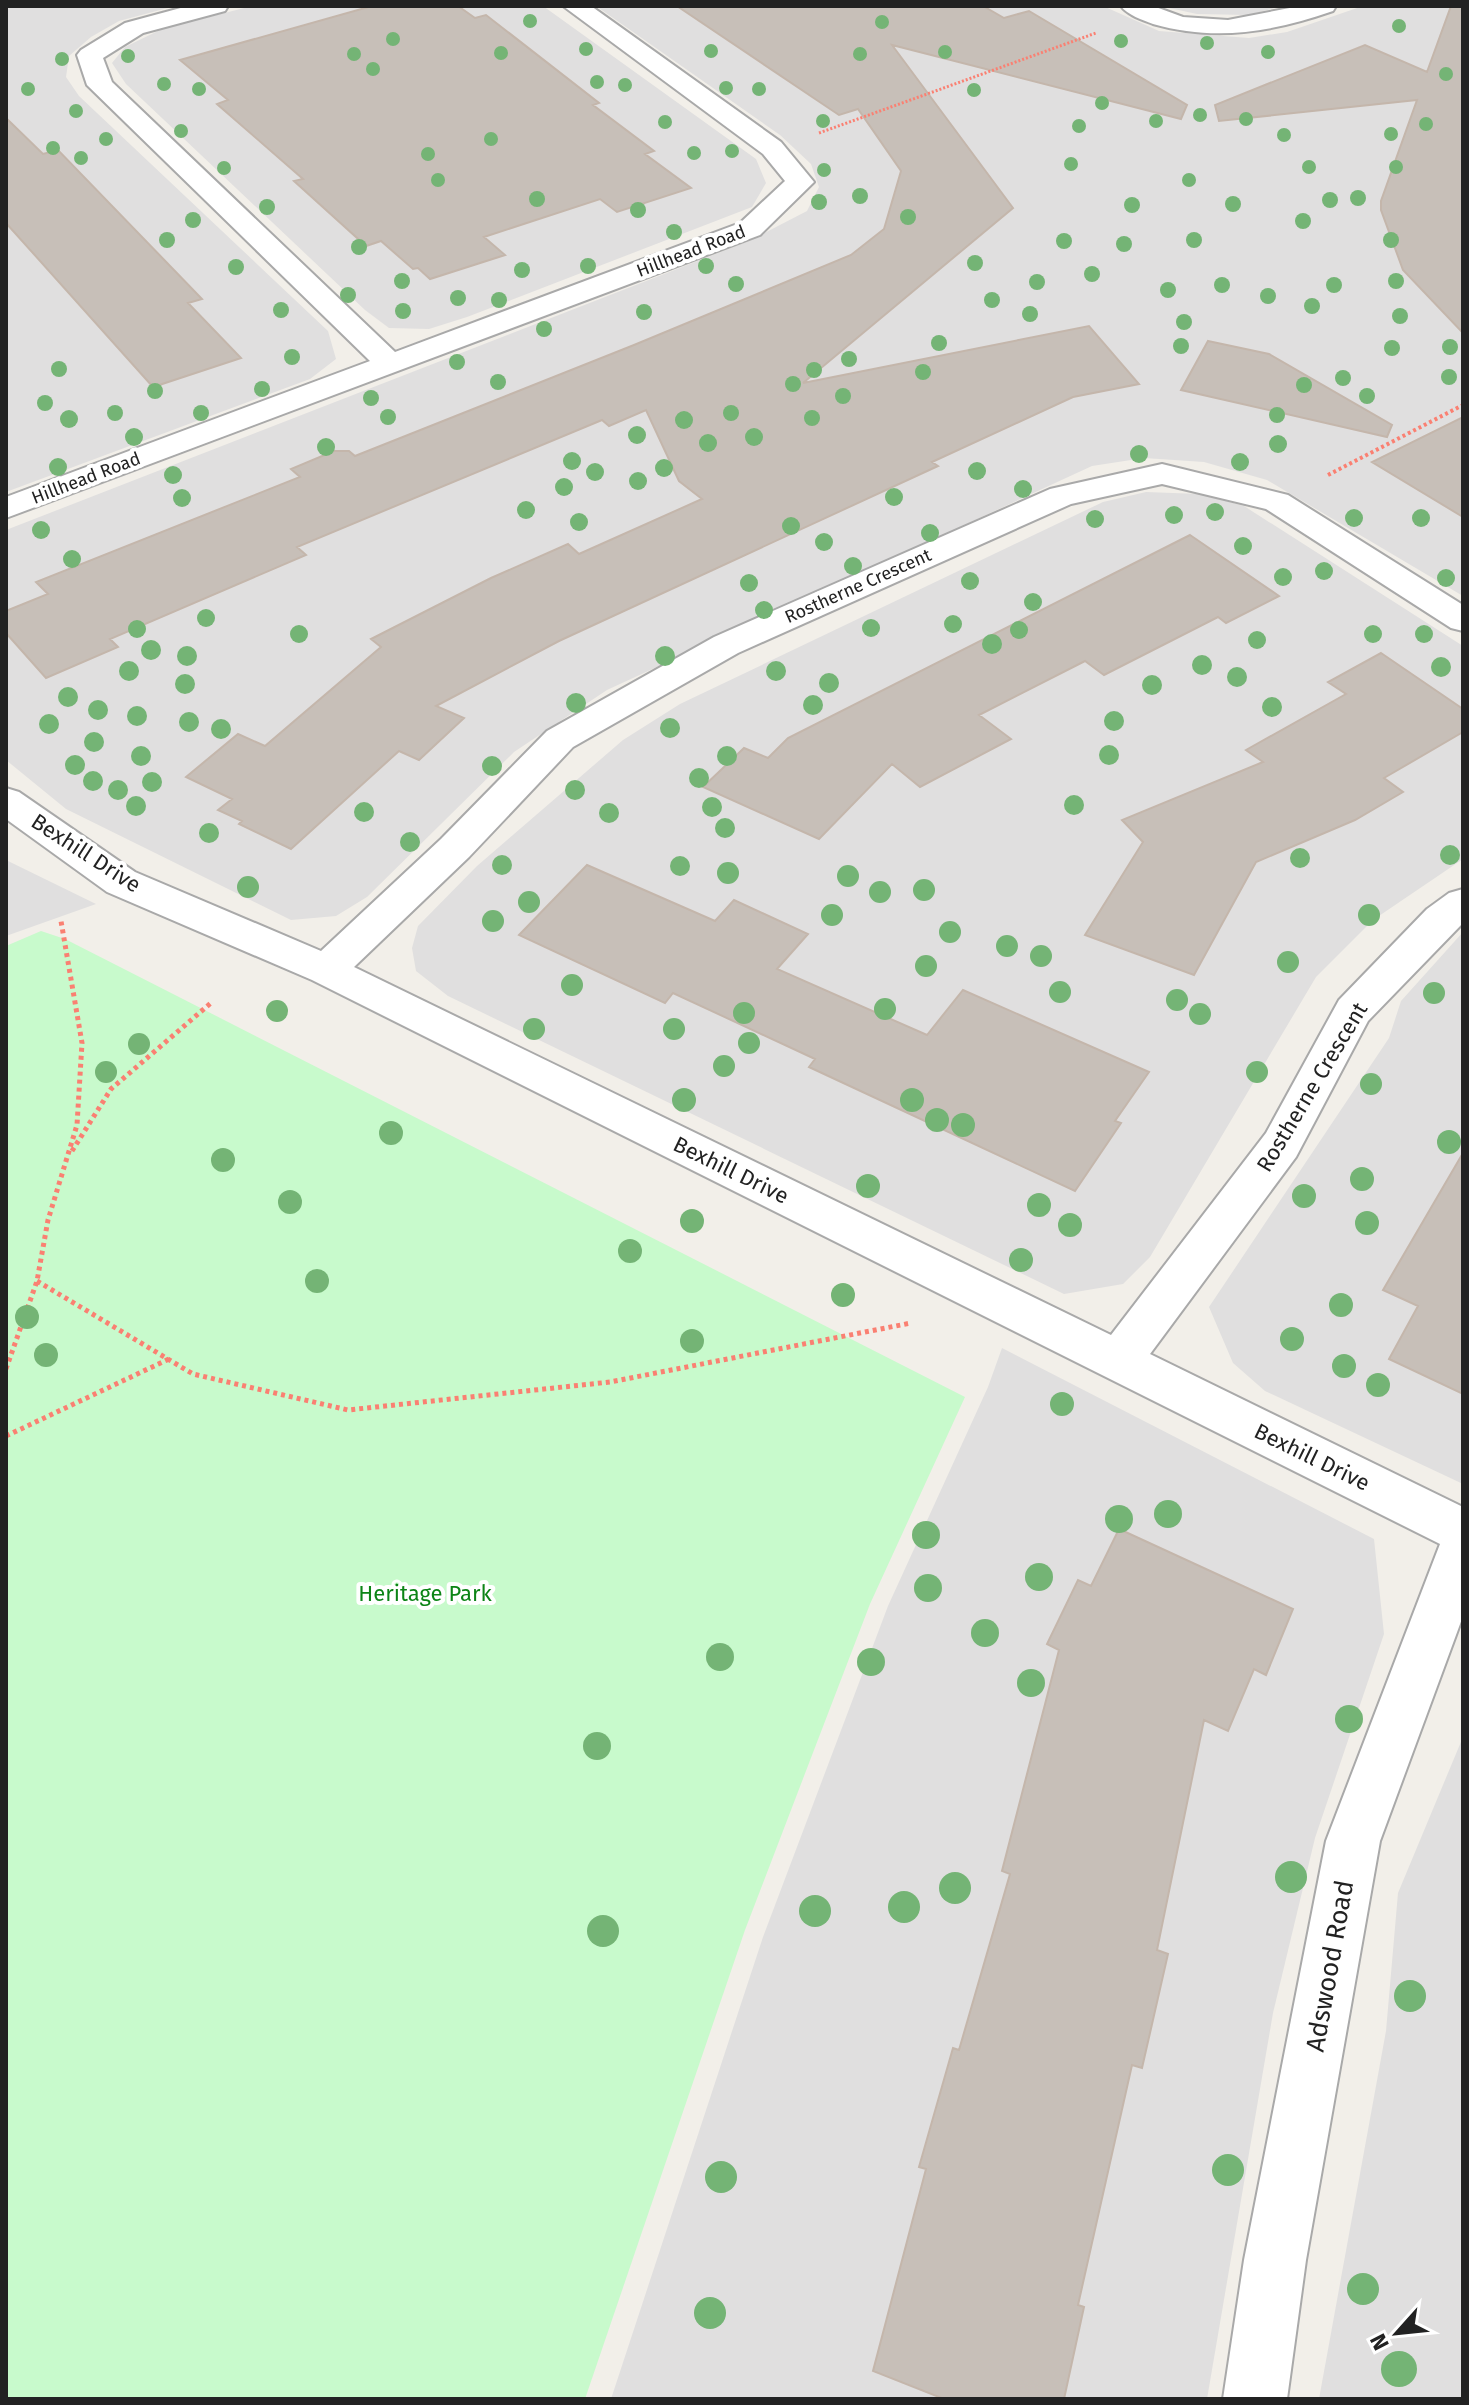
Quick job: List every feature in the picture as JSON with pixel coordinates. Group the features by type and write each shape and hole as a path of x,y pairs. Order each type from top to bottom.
{"street":[{"path":"216,6 134,28 90,55 100,85 390,364"},
{"name":"Hillhead Road","path":"6,508 750,229 800,182 772,148 575,6"},
{"path":"1133,6 1192,26 1252,28 1324,6"},
{"name":"Rostherne Crescent","path":"326,970 455,848 560,739 726,645 1061,496 1162,474 1277,502 1463,620"},
{"name":"Bexhill Drive","path":"6,801 121,882 326,970 1463,1531"},
{"name":"Rostherne Crescent","path":"1118,1361 1281,1145 1353,1011 1441,919 1463,903"},
{"name":"Adswood Road","path":"1255,2399 1275,2260 1353,1841 1463,1548"}],"path":[{"path":"811,136 1102,31"},
{"path":"1320,479 1463,405"},
{"path":"6,1369 37,1281 48,1220 77,1125 82,1043 61,921"},
{"path":"67,1159 111,1089 212,1002"},
{"path":"37,1281 193,1374 348,1410 610,1382 1004,1305"},
{"path":"6,1436 169,1359"}],"shaded area":[{"path":"6,6 175,6 119,21 91,37 69,56 66,77 79,96 328,331 336,359 310,379 6,492"},
{"path":"252,6 543,6 756,159 766,183 752,207 467,317 429,329 389,328 365,310 126,84 112,63 125,47 162,29"},
{"path":"596,6 1103,6 1159,31 1249,38 1287,32 1363,6 1463,6 1463,596 1267,480 1204,462 1144,458 1092,466 607,690 514,752 367,897 336,916 291,920 66,809 6,760 6,530 749,241 807,211 819,187 811,164 780,135"},
{"path":"1160,6 1283,6 1248,15 1197,14"},
{"path":"1146,492 1200,494 1244,506 1463,646 1463,859 1373,920 1316,977 1150,1257 1123,1284 1064,1294 448,996 416,971 412,948 418,926 477,866 623,740 680,704 1103,502"},
{"path":"8,861 96,904 6,936"},
{"path":"1463,932 1463,1484 1265,1391 1233,1363 1209,1307 1389,1038 1401,1001"},
{"path":"1002,1348 1374,1539 1384,1634 1315,1838 1273,2013 1207,2399 611,2399 763,1937 888,1606 988,1387"},
{"path":"1463,1737 1463,2399 1319,2399 1386,2031 1398,1893"}],"green space":[{"name":"Heritage Park","path":"41,931 65,939 965,1397 870,1604 745,1930 585,2399 6,2399 6,946"}],"building":[{"path":"372,6 458,6 475,18 486,15 599,103 593,105 654,151 645,154 691,188 617,212 600,199 484,237 505,255 430,279 418,268 413,269 381,241 366,246 294,181 303,179 217,104 228,100 180,60"},
{"path":"677,6 983,6 1004,18 1029,11 1187,105 1181,119 892,45 1013,208 803,383 1089,326 1139,384 1073,397 932,462 938,466 559,641 436,706 464,718 419,760 399,751 291,849 239,824 242,821 218,810 232,799 186,777 238,734 265,746 381,647 371,639 491,578 568,544 579,554 702,499 679,481 646,410 609,426 602,420 297,547 306,555 110,639 118,647 46,678 6,633 6,611 48,594 36,582 300,477 291,469 334,451 349,451 355,456 634,345 851,255 884,229 901,171 858,109 839,115"},
{"path":"1451,6 1463,6 1463,333 1403,270 1381,210 1381,201 1417,100 1219,121 1215,105 1365,45 1427,72"},
{"path":"6,118 43,154 58,150 202,299 188,303 241,358 153,387 6,223"},
{"path":"1208,341 1269,354 1392,425 1387,437 1181,390"},
{"path":"1463,417 1463,517 1372,462"},
{"path":"1190,535 1279,596 1226,623 1218,617 1104,675 1085,661 979,715 1011,739 920,787 892,764 819,839 703,787 744,748 768,758 788,738"},
{"path":"1381,653 1463,709 1463,732 1384,778 1403,792 1355,820 1256,862 1194,975 1085,935 1143,842 1122,820 1263,762 1246,750 1346,694 1328,682"},
{"path":"587,865 715,921 734,900 808,934 777,969 927,1035 963,990 1149,1072 1115,1121 1121,1123 1075,1191 809,1067 815,1059 673,993 665,1003 519,935"},
{"path":"1463,1153 1463,1394 1389,1359 1418,1306 1383,1290"},
{"path":"1119,1529 1293,1609 1266,1675 1254,1669 1228,1731 1204,1720 1157,1950 1168,1954 1142,2068 1132,2065 1078,2305 1084,2307 1064,2399 944,2399 873,2371 926,2169 919,2167 953,2048 959,2050 1010,1874 1002,1871 1059,1650 1047,1644 1078,1580 1091,1586"}]}
